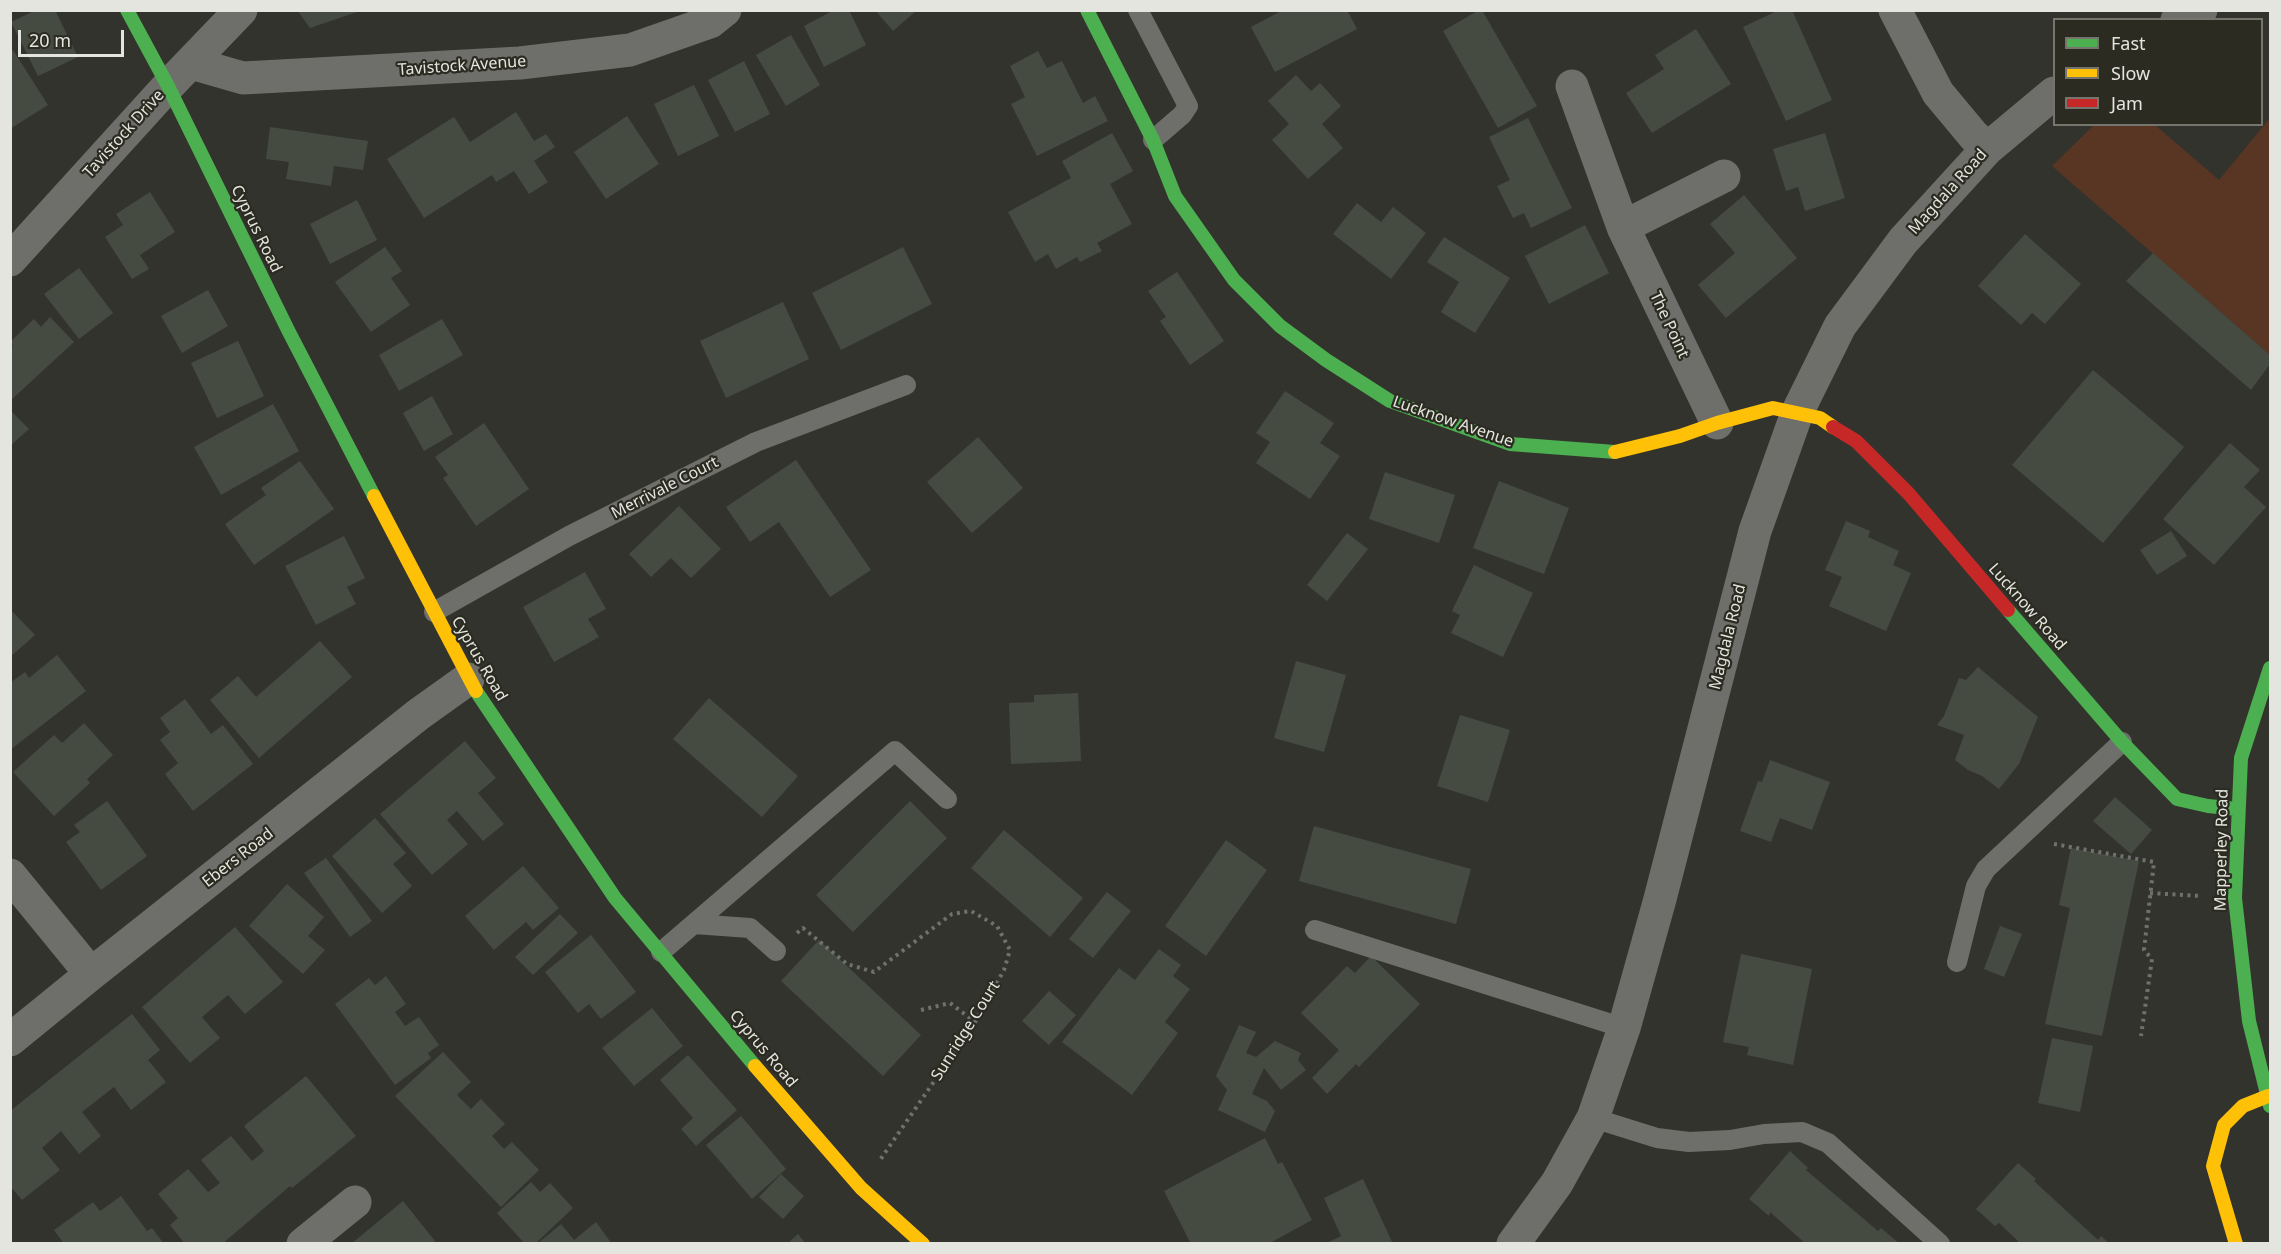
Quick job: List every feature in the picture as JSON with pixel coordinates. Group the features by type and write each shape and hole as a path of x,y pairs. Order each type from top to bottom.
{"street":[{"name":"Cyprus Road","path":"127,10 168,86 288,332 468,679 615,898 762,1075 861,1188 923,1244"},
{"name":"Tavistock Drive","path":"10,260 168,86 241,10"},
{"name":"Tavistock Avenue","path":"191,63 243,78 520,63 630,50 710,22 725,10"},
{"name":"Lucknow Avenue","path":"1087,10 1152,140 1175,196 1234,280 1289,333 1390,401 1510,444 1613,452 1680,436 1773,408 1797,413"},
{"path":"1896,10 1938,93 1972,135 1987,149"},
{"path":"2182,18 2201,10"},
{"name":"The Point","path":"1572,86 1623,227 1717,423"},
{"name":"Magdala Road","path":"1513,1244 1557,1183 1593,1119 1624,1028 1660,899 1755,531 1797,413 1840,326 1903,241 1987,149 2053,95"},
{"path":"1623,227 1724,176"},
{"name":"Lucknow Road","path":"1797,413 1820,418 1856,441 1909,494 2122,742 2177,799 2208,806 2237,809"},
{"name":"Mapperley Road","path":"2269,1101 2249,1021 2235,898 2237,809 2241,758 2271,668"},
{"name":"Ebers Road","path":"10,1040 419,714 468,679"},
{"path":"10,875 91,974"},
{"path":"2236,1244 2232,1222 2213,1166 2224,1125 2243,1106 2269,1101"},
{"path":"303,1244 355,1202"}],"lane":[{"path":"1138,10 1188,106 1182,115 1152,140"},
{"name":"Merrivale Court","path":"434,612 569,536 756,442 906,385"},
{"path":"1958,962 1976,886 1986,869 2122,742"},
{"path":"661,952 895,751 947,799"},
{"path":"694,924 750,928 776,951"},
{"path":"1315,930 1624,1028"},
{"path":"1593,1119 1657,1138 1689,1142 1802,1132 1828,1143 1940,1244"}],"path":[{"path":"2020,838 2154,862 2144,950 2152,959 2141,1036"},
{"path":"2151,893 2235,898"},
{"name":"Sunridge Court","path":"776,951 803,928 847,964 874,972 952,914 971,911 997,926 1010,950 1004,970 975,1022 861,1188"},
{"path":"921,1010 950,1003 975,1022"}],"shaded area":[{"path":"2270,118 2270,355 2052,166 2093,126 2156,126 2219,180"}],"building":[{"path":"36,10 55,10 78,57 38,76 11,22"},
{"path":"297,10 360,10 360,11 310,28"},
{"path":"834,10 849,10 866,45 824,67 804,26"},
{"path":"875,10 917,10 893,31"},
{"path":"1283,10 1347,10 1357,29 1275,72 1251,27"},
{"path":"1482,10 1537,106 1498,128 1443,31"},
{"path":"1779,10 1792,10 1832,100 1786,121 1743,27"},
{"path":"1696,29 1731,84 1652,133 1626,93 1664,69 1655,55"},
{"path":"791,35 820,85 786,106 756,55"},
{"path":"13,50 48,105 10,129 10,51"},
{"path":"1038,51 1047,68 1062,61 1083,103 1095,96 1108,121 1037,156 1011,104 1025,97 1010,66"},
{"path":"744,61 770,114 735,132 708,80"},
{"path":"1296,75 1311,91 1320,83 1341,106 1322,124 1343,148 1308,179 1272,140 1289,124 1268,101"},
{"path":"694,85 719,136 678,156 654,104"},
{"path":"516,112 534,141 546,134 555,147 534,161 548,182 529,194 514,171 496,182 492,175 424,218 387,159 454,117 470,142"},
{"path":"627,116 659,164 606,199 574,152"},
{"path":"1528,118 1572,208 1531,228 1524,213 1513,218 1497,186 1510,180 1489,137"},
{"path":"270,127 368,141 363,170 334,166 331,186 286,179 289,162 266,159"},
{"path":"1112,133 1133,171 1110,184 1132,224 1097,243 1102,251 1080,262 1077,257 1056,269 1048,254 1035,262 1008,212 1071,178 1062,161"},
{"path":"1825,133 1845,198 1805,211 1798,187 1786,191 1773,149"},
{"path":"150,192 175,232 140,255 149,269 132,279 105,237 123,225 116,214"},
{"path":"1744,195 1797,258 1726,318 1698,285 1735,253 1710,224"},
{"path":"357,200 377,240 330,264 310,224"},
{"path":"1357,203 1381,222 1393,207 1426,233 1391,279 1333,234"},
{"path":"1585,225 1609,273 1549,304 1525,256"},
{"path":"2025,234 2081,284 2045,324 2032,313 2021,325 1978,286"},
{"path":"1444,237 1510,278 1475,333 1441,312 1459,282 1427,262"},
{"path":"385,247 402,271 391,278 410,305 371,332 335,282"},
{"path":"903,247 932,304 841,350 812,293"},
{"path":"2153,253 2270,355 2270,364 2251,390 2126,281"},
{"path":"79,268 113,313 79,339 44,294"},
{"path":"1177,272 1224,341 1190,365 1160,321 1166,317 1148,291"},
{"path":"208,290 228,326 182,353 161,316"},
{"path":"783,302 809,359 726,398 700,341"},
{"path":"50,317 74,342 10,401 10,347 13,345 10,342 34,319 41,327"},
{"path":"442,319 463,355 399,391 379,355"},
{"path":"238,341 264,396 217,418 191,363"},
{"path":"2093,370 2184,447 2103,543 2012,465"},
{"path":"1285,391 1334,423 1320,443 1340,456 1310,499 1256,463 1270,442 1256,433"},
{"path":"432,396 453,434 424,451 403,413"},
{"path":"273,404 299,451 221,495 194,447"},
{"path":"10,410 29,429 10,446"},
{"path":"484,423 529,489 476,526 443,478 448,475 435,457"},
{"path":"978,437 1023,488 972,533 927,482"},
{"path":"2230,443 2260,470 2244,487 2266,507 2214,565 2163,519"},
{"path":"796,460 871,570 830,597 779,522 750,542 726,507"},
{"path":"300,461 334,509 254,565 225,524 266,495 261,488"},
{"path":"1385,472 1455,495 1439,543 1369,519"},
{"path":"1499,481 1569,508 1544,574 1473,548"},
{"path":"679,506 721,549 691,578 671,558 651,577 629,554"},
{"path":"1846,521 1870,531 1868,537 1899,551 1893,565 1911,573 1886,631 1829,606 1842,577 1825,570"},
{"path":"2171,531 2187,556 2157,575 2140,550"},
{"path":"1347,533 1368,549 1327,601 1307,585"},
{"path":"344,536 365,578 347,587 356,604 316,625 285,566"},
{"path":"1474,565 1533,593 1503,657 1451,633 1460,615 1452,611"},
{"path":"585,572 606,609 588,619 599,637 554,662 523,607"},
{"path":"10,609 35,635 10,657"},
{"path":"320,641 352,677 259,758 210,700 238,676 256,697"},
{"path":"57,655 86,691 10,750 10,683 25,672 29,678"},
{"path":"1296,661 1346,675 1324,752 1274,738"},
{"path":"1978,667 2038,717 2019,764 1999,789 1955,760 1964,735 1937,725 1944,716 1959,678 1966,680"},
{"path":"1078,693 1081,761 1011,764 1009,703 1034,702 1034,695"},
{"path":"709,698 798,776 762,817 673,739"},
{"path":"185,699 211,734 223,725 253,764 193,811 165,774 178,763 160,740 170,732 160,718"},
{"path":"1460,715 1510,730 1488,802 1437,786"},
{"path":"84,723 113,755 87,779 90,783 54,816 13,772 54,735 62,743"},
{"path":"465,741 496,778 478,793 504,824 483,841 457,811 447,820 468,844 432,875 380,814"},
{"path":"1770,760 1830,782 1812,830 1780,818 1771,842 1740,831 1758,781 1762,782"},
{"path":"2115,797 2152,830 2131,854 2093,821"},
{"path":"107,801 147,856 101,890 66,842 80,832 74,825"},
{"path":"910,801 947,838 853,932 816,895"},
{"path":"375,818 406,853 393,864 412,886 382,913 332,856"},
{"path":"1314,826 1471,869 1456,924 1299,881"},
{"path":"1004,830 1083,898 1050,937 971,868"},
{"path":"1226,840 1267,870 1206,956 1165,926"},
{"path":"2071,848 2139,861 2102,1036 2045,1024 2070,908 2059,905"},
{"path":"326,858 372,921 350,937 304,873"},
{"path":"523,866 559,908 533,930 526,922 494,950 465,916"},
{"path":"287,884 324,917 308,936 325,950 303,974 249,926"},
{"path":"1107,892 1131,911 1093,958 1069,939"},
{"path":"560,914 578,933 533,975 515,957"},
{"path":"2000,926 2022,934 2004,977 1984,969"},
{"path":"235,927 283,982 245,1014 228,995 202,1017 220,1038 190,1063 142,1007"},
{"path":"591,935 636,992 601,1019 589,1004 578,1013 545,972"},
{"path":"819,940 921,1035 883,1076 781,981"},
{"path":"1159,949 1181,965 1173,976 1190,989 1165,1022 1178,1033 1132,1095 1062,1042 1119,968 1135,980"},
{"path":"1741,954 1812,969 1793,1065 1747,1055 1749,1047 1723,1042"},
{"path":"1371,956 1420,1004 1359,1067 1356,1064 1327,1094 1312,1078 1339,1050 1301,1013 1347,966 1355,973"},
{"path":"386,976 406,1004 395,1012 405,1026 419,1017 439,1045 428,1053 431,1058 395,1085 335,1004 369,978 375,985"},
{"path":"1049,991 1076,1015 1049,1045 1022,1021"},
{"path":"652,1008 683,1046 634,1086 602,1048"},
{"path":"132,1014 160,1050 148,1060 166,1082 131,1110 114,1087 82,1112 101,1136 79,1154 61,1131 42,1148 60,1170 22,1200 10,1186 10,1111"},
{"path":"1239,1025 1256,1032 1246,1053 1256,1057 1275,1041 1301,1053 1298,1060 1306,1070 1281,1090 1264,1068 1252,1094 1267,1101 1275,1111 1265,1132 1218,1110 1227,1090 1216,1076"},
{"path":"2052,1038 2093,1046 2080,1112 2038,1103"},
{"path":"443,1052 471,1082 457,1095 471,1109 481,1099 505,1124 492,1136 504,1149 512,1142 539,1170 501,1207 395,1096"},
{"path":"688,1055 737,1110 696,1146 681,1129 693,1118 660,1080"},
{"path":"306,1076 356,1136 292,1188 290,1186 222,1244 185,1244 170,1225 178,1218 158,1194 188,1169 208,1192 220,1183 201,1160 231,1136 252,1161 264,1151 244,1126"},
{"path":"741,1116 786,1169 752,1199 706,1145"},
{"path":"1265,1138 1278,1164 1282,1162 1312,1220 1268,1244 1191,1244 1164,1191"},
{"path":"1790,1151 1808,1168 1806,1170 1878,1231 1881,1228 1900,1244 1806,1244 1770,1212 1769,1216 1749,1199"},
{"path":"2018,1163 2036,1179 2034,1181 2098,1240 2101,1236 2110,1244 2021,1244 1999,1223 1995,1226 1976,1209"},
{"path":"781,1174 804,1196 783,1219 759,1197"},
{"path":"1363,1179 1393,1244 1325,1244 1341,1236 1324,1198"},
{"path":"531,1182 540,1192 550,1183 573,1208 535,1244 525,1244 497,1213"},
{"path":"121,1196 147,1231 152,1228 164,1244 64,1244 54,1230 93,1202 100,1211"},
{"path":"403,1201 435,1241 432,1244 351,1244"},
{"path":"596,1222 612,1244 537,1244 561,1224 574,1240"},
{"path":"798,1234 806,1244 787,1244"}],"traffic: fast":[{"path":"127,10 168,86 289,332 374,496"},
{"path":"1087,10 1153,140 1175,196 1234,280 1280,326 1326,360 1390,401 1510,444 1615,452"},
{"path":"2008,610 2122,742 2177,799 2208,806 2237,809"},
{"path":"2270,668 2241,758 2235,898 2249,1021 2270,1106"},
{"path":"476,691 615,898 755,1066"}],"traffic: slow":[{"path":"1615,452 1680,436 1773,408 1820,418 1833,427"},
{"path":"374,496 476,691"},
{"path":"755,1066 861,1188 923,1244"},
{"path":"2236,1244 2213,1166 2224,1125 2243,1106 2268,1096"}],"traffic: jam":[{"path":"1833,427 1856,441 1909,494 2008,610"}]}
